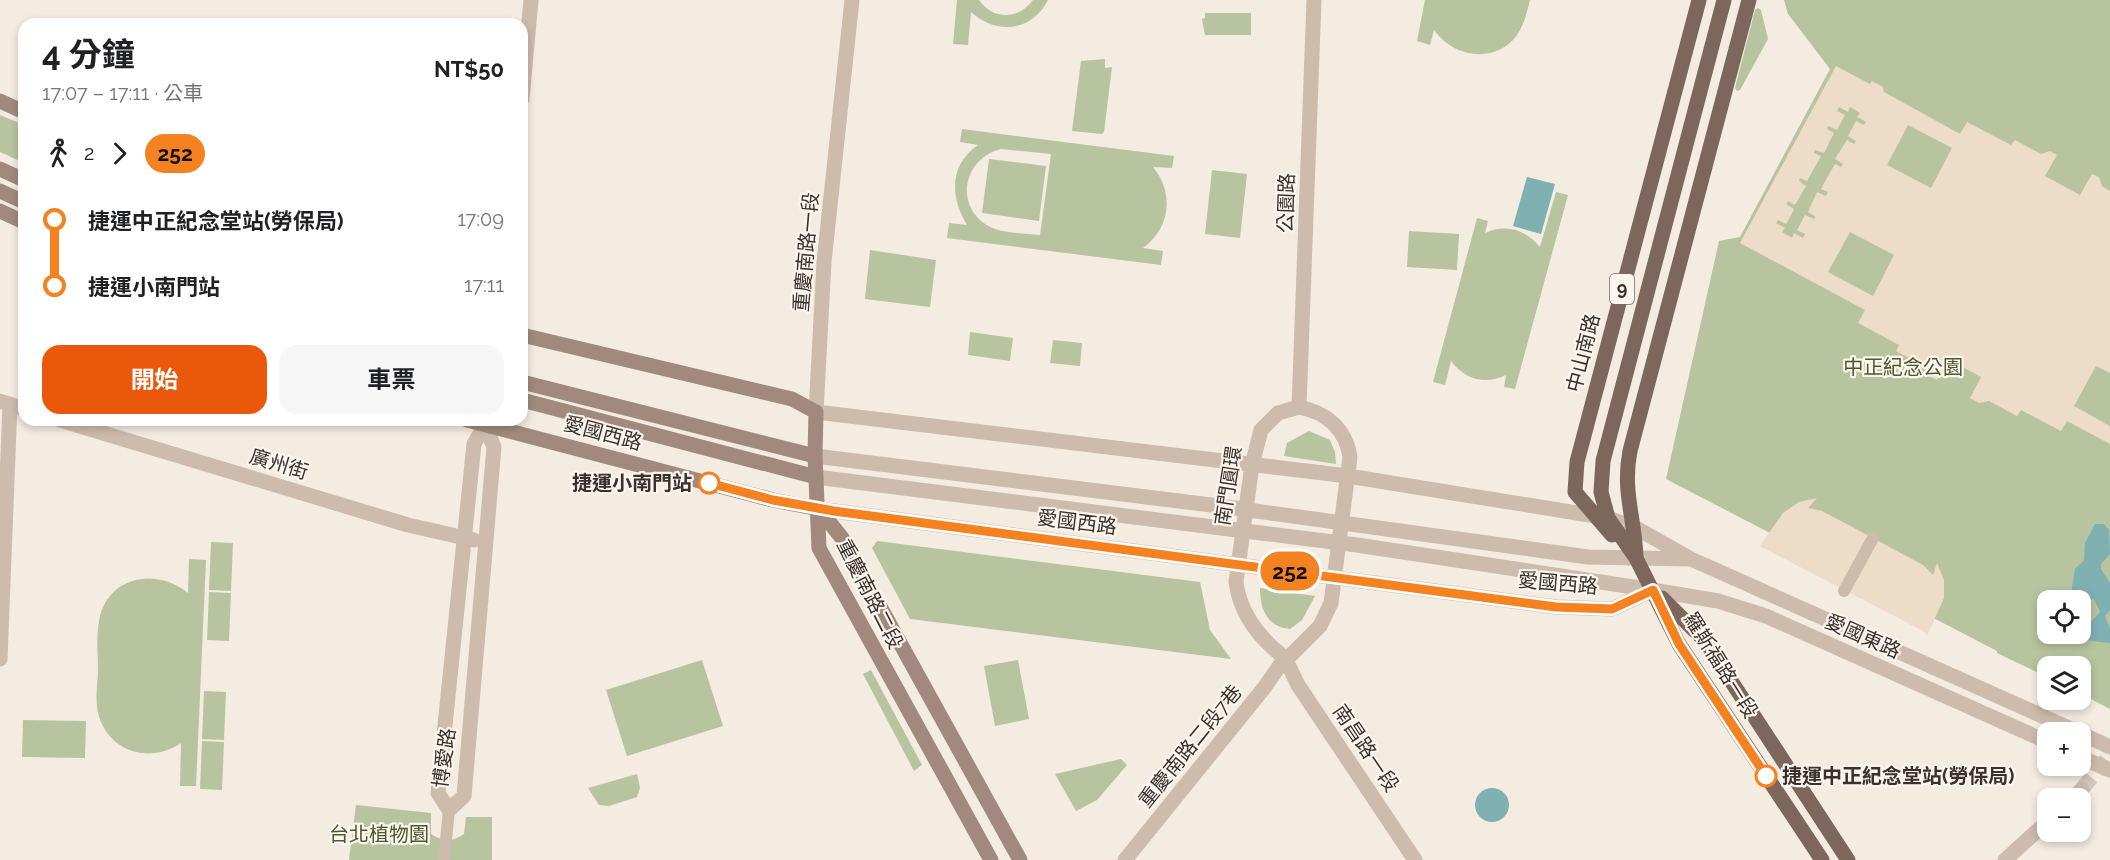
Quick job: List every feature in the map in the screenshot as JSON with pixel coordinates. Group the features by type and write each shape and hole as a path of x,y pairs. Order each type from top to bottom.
{"main road":[{"name":"中山南路","path":"1636,558 1592,515 1575,492 1577,462 1699,0"},
{"name":"中山南路","path":"1653,590 1636,558 1608,518 1601,492 1603,461 1724,0"},
{"name":"中山南路","path":"1636,558 1636,528 1626,492 1630,451 1749,0"},
{"path":"0,101 18,109"},
{"path":"0,169 18,177"},
{"path":"0,191 18,199"},
{"path":"0,211 18,219"},
{"path":"528,336 792,399 816,412"},
{"name":"愛國西路","path":"528,384 815,456"},
{"name":"愛國西路","path":"528,402 816,477"},
{"name":"重慶南路一段","path":"816,412 815,456 819,509"},
{"name":"愛國西路","path":"501,426 773,500 819,509"},
{"name":"重慶南路二段","path":"819,509 821,555 991,860"},
{"name":"重慶南路二段","path":"819,509 842,538 1020,860"},
{"name":"羅斯福路一段","path":"1653,590 1679,644 1821,860"},
{"name":"羅斯福路一段","path":"1653,590 1705,641 1848,860"}],"street":[{"path":"528,33 531,0"},
{"name":"重慶南路一段","path":"816,412 824,262 852,0"},
{"name":"公園路","path":"1299,407 1314,0"},
{"path":"0,659 1,590 11,405"},
{"path":"1285,658 1291,655 1323,620 1331,603 1348,476 1348,444 1339,429 1312,409 1299,407"},
{"name":"南門圓環","path":"1285,658 1267,642 1245,614 1238,599 1236,582 1252,465 1261,430 1267,422 1288,409 1299,407"},
{"path":"816,412 1348,476 1608,518"},
{"name":"廣州街","path":"80,426 397,522 486,541"},
{"name":"博愛路","path":"484,426 474,444 438,793 449,810 464,796 494,447 487,426"},
{"name":"愛國西路","path":"815,456 1588,557 1636,558"},
{"name":"愛國西路","path":"816,477 1242,529 1653,590"},
{"name":"愛國西路","path":"819,509 1567,607 1612,609 1653,590"},
{"name":"愛國東路","path":"1608,518 1636,528 1691,559 2054,722"},
{"path":"1844,591 1873,538"},
{"name":"愛國東路","path":"1636,558 1691,559"},
{"name":"愛國東路","path":"1653,590 1718,601 1766,616 2037,737"},
{"name":"重慶南路二段7巷","path":"1125,860 1260,693 1285,658"},
{"name":"南昌路一段","path":"1285,658 1298,685 1415,860"},
{"name":"愛國東路","path":"2091,738 2110,747"},
{"path":"2091,762 2110,770"},
{"path":"444,860 449,810"},
{"path":"2005,860 2037,831"}],"green space":[{"path":"957,0 979,0 991,11 1006,15 1020,11 1033,0 1048,0 1033,19 1013,27 991,24 971,12 968,45 953,44"},
{"path":"1425,0 1530,0 1522,27 1508,45 1486,54 1474,54 1452,46 1434,30 1430,45 1417,41"},
{"name":"中正紀念公園","path":"1784,0 2110,0 2110,709 2091,699 2091,656 2037,656 2037,672 1666,479 1719,241 1740,237 1830,69 1788,14"},
{"path":"1758,8 1761,10 1768,39 1740,90 1737,91 1735,88 1755,10"},
{"path":"1205,13 1251,13 1251,35 1205,35 1202,19 1205,18"},
{"path":"1105,59 1105,68 1112,67 1104,132 1102,134 1072,131 1081,61"},
{"path":"0,115 18,122 18,160 0,152"},
{"path":"962,129 1174,156 1172,168 1153,167 1164,187 1166,209 1159,230 1143,248 1163,251 1161,265 947,238 949,223 967,225 957,204 955,182 962,162 978,145 960,142","holes":["1001,149 1051,154 1040,235 997,230 985,224 975,215 969,204 967,193 972,171 979,161"]},
{"path":"989,159 1046,166 1039,221 982,213"},
{"path":"1212,170 1247,174 1240,238 1205,234"},
{"path":"1556,192 1568,195 1515,389 1504,387 1506,375 1491,380 1476,379 1463,373 1451,361 1445,385 1433,382 1477,218 1488,221 1485,233 1500,229 1515,230 1528,236 1540,247"},
{"path":"1409,231 1459,234 1457,270 1407,267"},
{"path":"870,250 936,260 930,307 865,299"},
{"path":"970,332 1013,338 1010,361 968,355"},
{"path":"1053,340 1082,343 1080,366 1050,363"},
{"path":"1309,431 1330,440 1335,452 1336,464 1284,456 1287,443"},
{"path":"877,541 1200,582 1210,630 1231,659 910,619 872,548"},
{"path":"211,542 233,543 231,591 209,590"},
{"path":"189,559 206,560 196,786 180,786 181,743 159,752 136,752 116,742 101,722 97,704 98,633 104,606 112,594 134,580 162,580 188,593"},
{"path":"1260,588 1315,596 1302,620 1290,629 1282,628 1266,616 1261,603"},
{"path":"209,592 231,593 229,641 207,640"},
{"path":"702,660 723,726 627,756 606,690"},
{"path":"1018,660 1029,719 995,726 984,666"},
{"path":"871,670 922,765 914,771 863,674"},
{"path":"204,691 226,692 224,740 202,739"},
{"path":"23,720 86,721 85,758 22,757"},
{"path":"202,741 224,742 222,790 200,789"},
{"path":"1121,759 1127,765 1097,800 1076,811 1055,774"},
{"path":"637,774 640,788 637,797 609,806 599,805 588,788"},
{"name":"台北植物園","path":"356,805 431,813 431,834 448,840 464,834 466,817 492,817 492,860 349,860"}],"shaded area":[{"path":"1836,66 1870,84 1872,81 1883,87 1884,92 1960,134 1967,122 2011,145 2015,140 2041,154 2050,151 2057,155 2045,176 2080,195 2092,174 2099,177 2102,186 2110,191 2110,373 2096,366 2074,406 2110,426 2110,444 2067,421 2061,431 2021,410 2017,416 1989,401 1979,403 1970,398 1981,377 1948,359 1937,380 1928,376 1925,367 1896,351 1899,345 1858,323 1865,310 1740,243","holes":["1839,107 1848,112 1850,107 1860,113 1857,117 1866,122 1864,125 1856,121 1848,136 1856,141 1854,144 1847,140 1835,159 1843,164 1841,167 1835,164 1821,189 1828,192 1826,196 1817,192 1808,212 1815,216 1814,219 1805,215 1797,230 1805,234 1803,238 1794,233 1792,238 1782,232 1785,228 1776,223 1778,220 1786,224 1790,217 1794,209 1786,204 1788,201 1795,205 1806,186 1799,181 1800,178 1807,181 1821,156 1814,153 1815,150 1824,153 1834,133 1827,129 1828,126 1837,130 1845,115 1837,111","1908,125 1952,148 1931,188 1887,165","1850,232 1894,255 1873,296 1828,272"]},
{"path":"1817,498 1808,508 1822,511 1873,538 1923,565 1933,575 1937,563 1944,580 1944,598 1927,636 1925,632 1760,546 1783,513 1799,502"}],"water":[{"path":"1527,177 1555,184 1541,234 1513,226"},
{"path":"2095,524 2104,524 2109,530 2110,554 2101,564 2101,569 2110,583 2110,610 2105,616 2110,628 2110,643 2091,641 2091,622 2100,612 2094,599 2091,600 2091,590 2072,590 2075,569 2084,560 2085,543"},
{"path":"1492,788 1504,793 1509,805 1504,817 1492,822 1480,817 1475,805 1480,793"}],"tunnel":[{"path":"2083,788 2110,755"}],"bus line":[{"name":"252","path":"709,483 773,500 819,509 1556,607 1612,609 1653,590 1679,644 1766,776"}],"place":[{"name":"捷運小南門站","path":"709,483"},
{"name":"捷運中正紀念堂站(勞保局)","path":"1766,776"}]}
